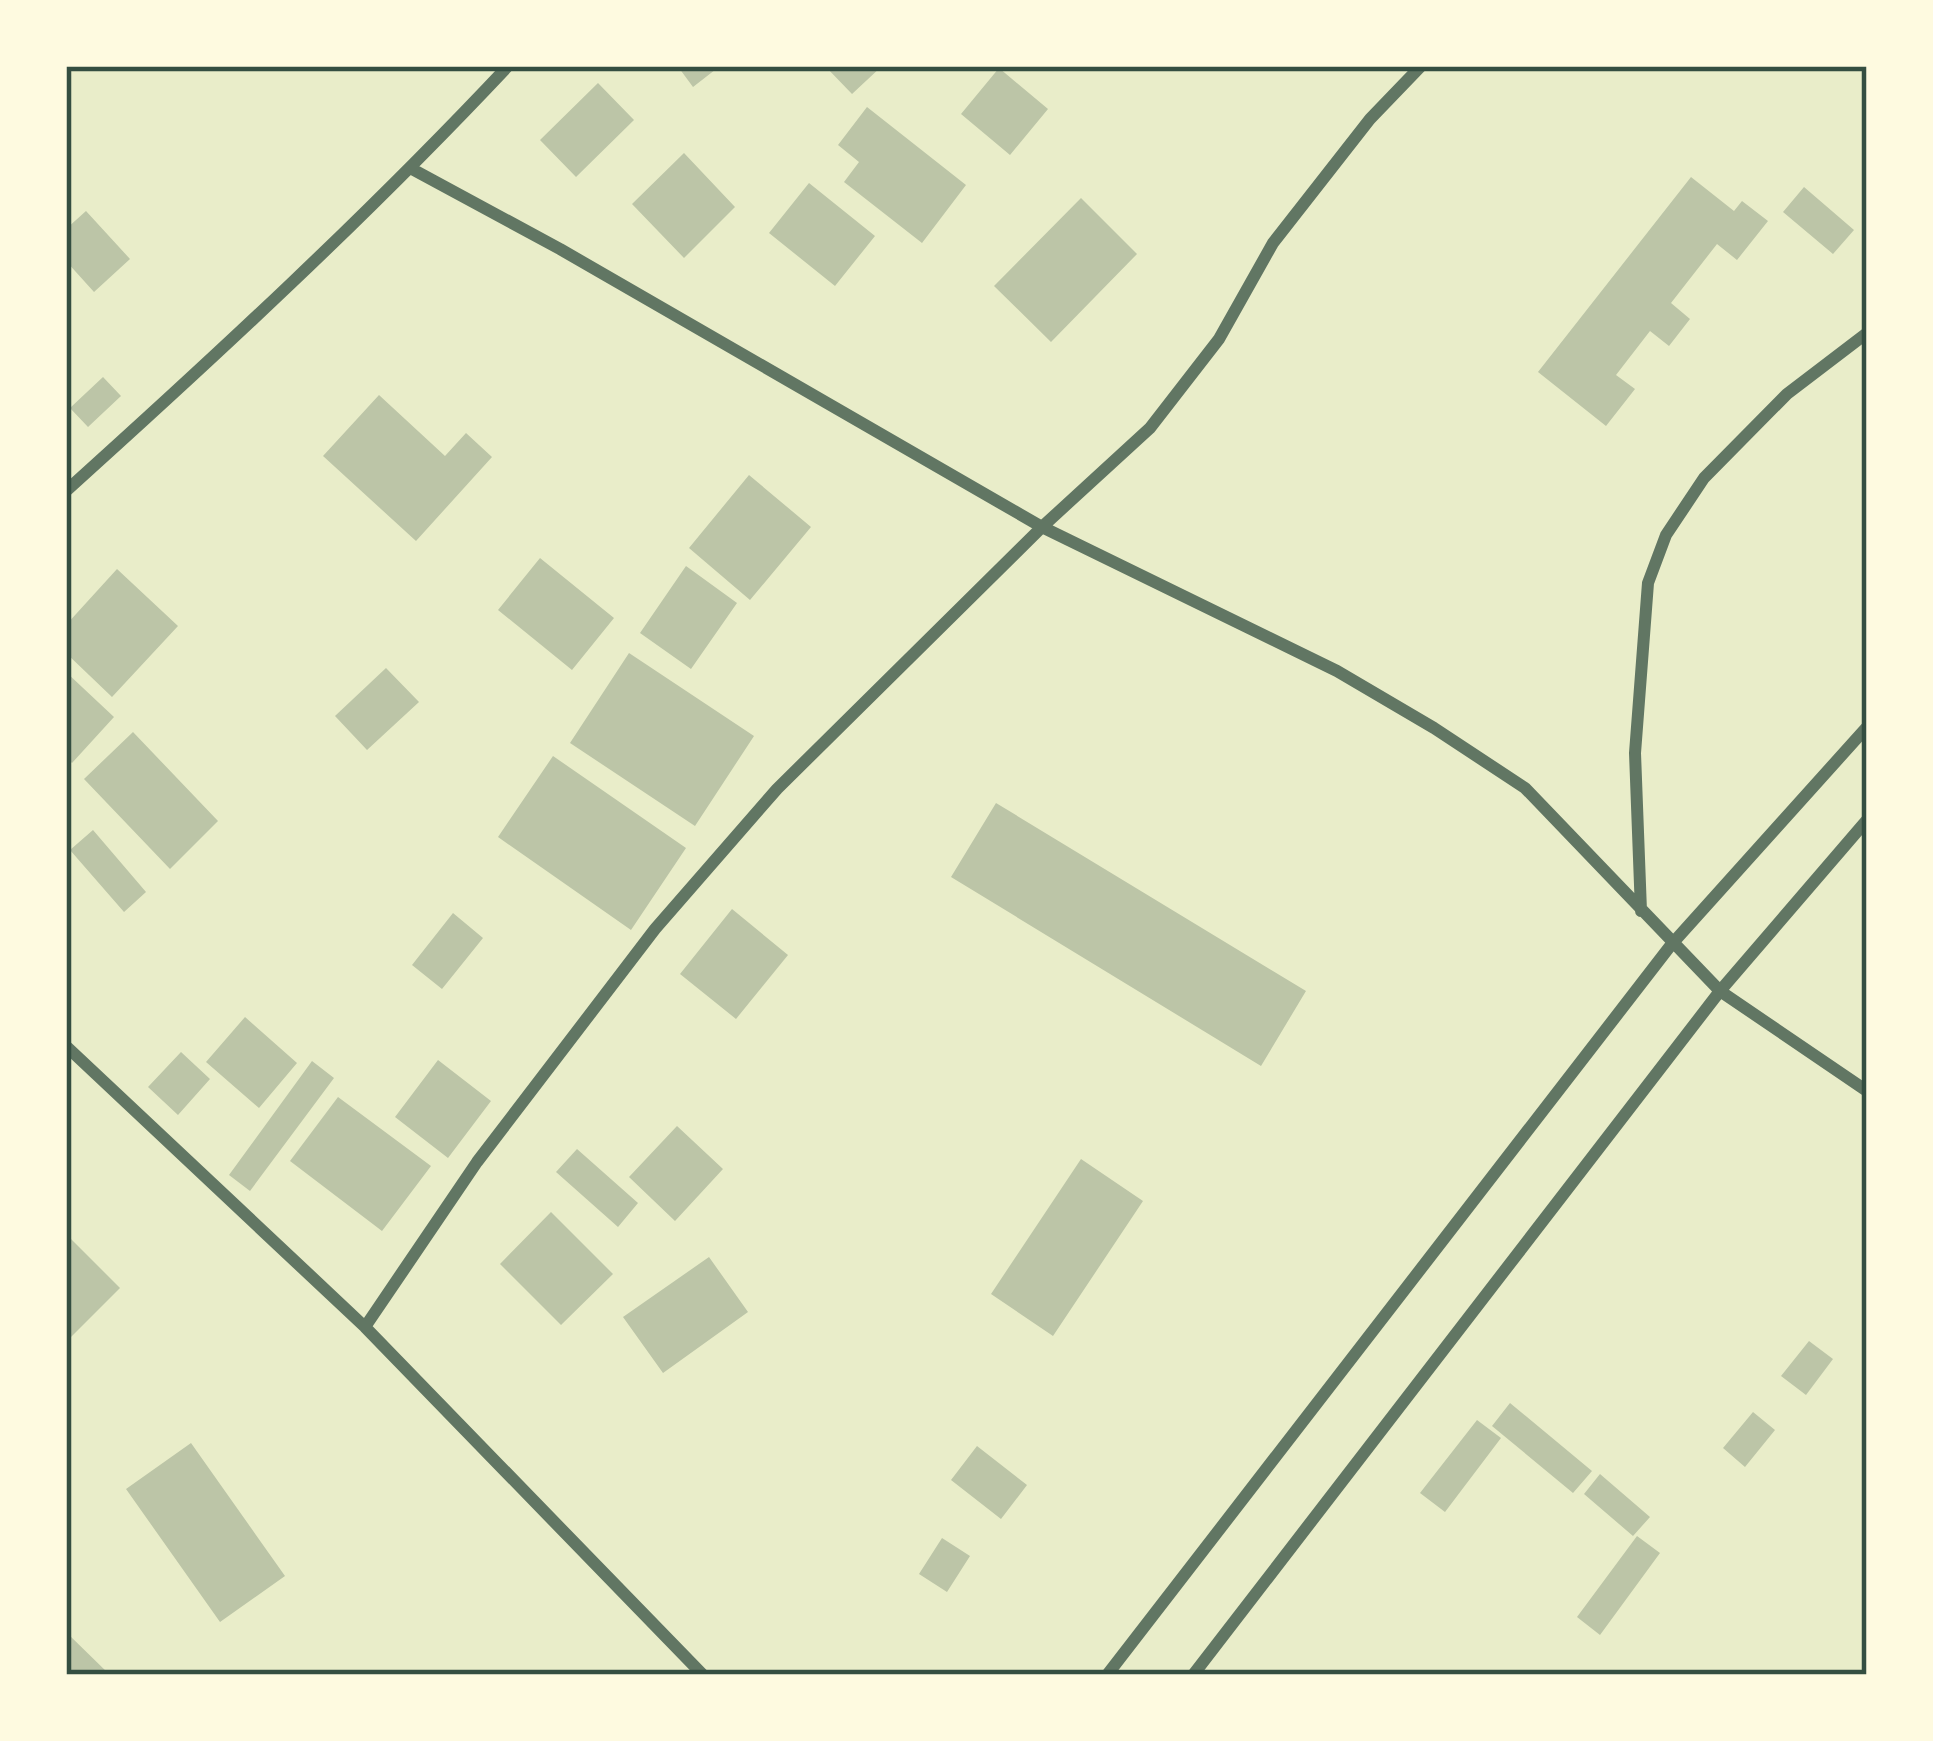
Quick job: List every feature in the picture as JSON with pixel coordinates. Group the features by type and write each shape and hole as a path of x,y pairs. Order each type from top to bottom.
{"street":[{"path":"66,491 221,352 412,169 508,66"},
{"path":"365,1327 477,1162 655,929 777,789 1042,527 1150,428 1219,338 1273,243 1370,119 1420,66"},
{"path":"412,169 580,260 1042,527 1337,671 1434,728 1525,788 1720,992 1867,1091"},
{"path":"1641,911 1635,753 1648,583 1666,535 1704,478 1770,411 1867,333"},
{"path":"1107,1675 1671,945 1867,727"},
{"path":"1192,1675 1720,992 1867,820"},
{"path":"66,1046 365,1327 704,1675"}],"building":[{"path":"681,66 720,66 693,87"},
{"path":"825,66 882,66 852,94"},
{"path":"999,68 1048,109 1010,155 961,114"},
{"path":"598,83 634,120 576,177 540,140"},
{"path":"867,107 966,185 922,243 844,182 859,162 838,145"},
{"path":"684,153 735,207 684,258 632,204"},
{"path":"1691,177 1734,211 1742,201 1768,221 1737,260 1717,244 1671,303 1690,319 1669,346 1650,331 1616,375 1635,389 1606,426 1538,372"},
{"path":"809,183 875,236 835,286 769,233"},
{"path":"1804,187 1854,230 1833,254 1783,212"},
{"path":"1081,198 1137,254 1051,342 994,286"},
{"path":"86,211 130,259 94,292 66,261 66,229"},
{"path":"103,377 121,396 88,427 70,408"},
{"path":"379,395 445,456 466,433 492,457 416,541 323,456"},
{"path":"749,475 811,527 750,600 689,548"},
{"path":"540,558 614,618 572,670 498,610"},
{"path":"686,566 737,603 691,669 640,633"},
{"path":"117,569 178,626 112,697 66,653 66,625"},
{"path":"629,653 754,736 695,826 570,743"},
{"path":"386,668 419,702 367,750 335,716"},
{"path":"66,672 114,717 72,763 66,757"},
{"path":"133,732 218,821 170,869 84,779"},
{"path":"553,756 686,848 631,930 498,837"},
{"path":"996,803 1306,991 1261,1066 951,877"},
{"path":"93,830 146,892 124,912 70,850"},
{"path":"732,909 788,955 736,1019 680,974"},
{"path":"453,913 483,938 442,989 412,965"},
{"path":"245,1017 297,1063 259,1108 206,1062"},
{"path":"181,1052 210,1079 178,1115 148,1087"},
{"path":"438,1060 491,1101 448,1158 395,1117"},
{"path":"312,1061 334,1078 250,1191 229,1175"},
{"path":"338,1097 431,1166 382,1231 290,1161"},
{"path":"677,1126 723,1169 675,1221 629,1177"},
{"path":"577,1149 638,1203 618,1227 556,1172"},
{"path":"1081,1159 1143,1201 1053,1336 991,1294"},
{"path":"551,1212 613,1274 561,1325 500,1264"},
{"path":"66,1234 120,1288 66,1342"},
{"path":"709,1257 748,1312 663,1373 623,1317"},
{"path":"1809,1341 1833,1359 1806,1395 1781,1376"},
{"path":"1510,1403 1592,1471 1573,1493 1492,1426"},
{"path":"1753,1412 1775,1430 1745,1467 1723,1448"},
{"path":"1477,1420 1501,1438 1445,1512 1420,1493"},
{"path":"191,1443 285,1576 220,1622 126,1489"},
{"path":"977,1446 1027,1485 1001,1519 951,1480"},
{"path":"1600,1474 1650,1517 1633,1536 1584,1494"},
{"path":"1637,1536 1660,1553 1600,1635 1577,1617"},
{"path":"942,1538 970,1556 947,1592 919,1574"},
{"path":"66,1632 110,1675 66,1675"}]}
